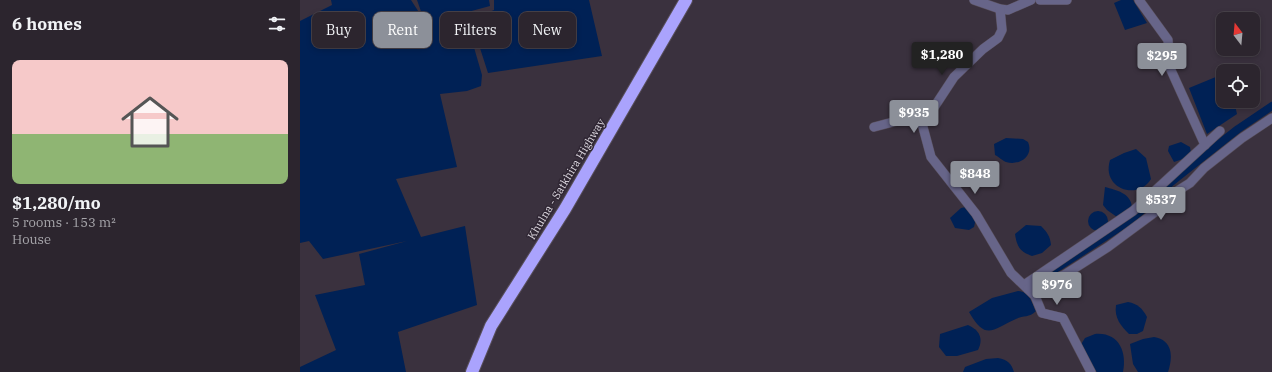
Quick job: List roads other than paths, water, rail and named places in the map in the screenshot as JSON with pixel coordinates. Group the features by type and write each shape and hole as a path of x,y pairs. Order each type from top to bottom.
{"highway":[{"name":"Khulna - Satkhira Highway","path":"472,372 491,326 565,209 686,0"}],"street":[{"path":"974,0 1000,9 1008,10 1031,0"},
{"path":"1040,0 1067,0"},
{"path":"1139,0 1168,40 1170,68 1205,145"},
{"path":"874,127 931,112 954,77 983,49 998,38 1002,30 1000,9"},
{"path":"920,116 930,157 976,214 1011,273 1034,296 1042,313 1062,318 1091,372"},
{"path":"1026,287 1064,275 1108,247 1158,210 1171,195 1190,183 1204,168 1242,138 1272,118"},
{"path":"1026,287 1133,211 1220,131"}],"water":[{"path":"331,0 411,0 419,12 373,12 373,48 432,48 432,12 421,12 417,0 489,0 490,6 468,12 440,12 440,48 474,48 482,75 481,86 467,91 440,94 457,167 396,179 421,237 465,226 477,305 398,332 406,372 300,372 300,367 336,350 315,295 365,285 359,254 407,241 323,259 309,241 300,243 300,21 312,15 312,48 365,48 365,12 318,12 332,5"},
{"path":"494,0 589,0 602,56 488,73 480,48 511,48 511,12 489,12 494,10"},
{"path":"1121,0 1133,0 1147,23 1125,30 1114,3"},
{"path":"1216,77 1216,108 1236,108 1237,114 1207,134 1189,88"},
{"path":"1006,138 1023,139 1028,142 1029,152 1024,159 1016,163 1011,163 995,155 994,144"},
{"path":"1181,142 1190,147 1191,153 1186,158 1174,162 1168,151 1169,146"},
{"path":"1136,149 1146,158 1151,179 1145,186 1138,189 1122,189 1116,185 1111,178 1109,170 1110,160"},
{"path":"1105,187 1126,195 1131,202 1132,207 1117,217 1107,210 1103,205"},
{"path":"966,207 976,218 974,227 969,230 955,228 950,218 961,208"},
{"path":"1098,211 1105,214 1108,221 1105,228 1098,231 1091,228 1088,221 1091,214"},
{"path":"1026,225 1041,226 1048,234 1051,245 1042,253 1032,256 1022,251 1018,246 1015,234"},
{"path":"1018,291 1028,295 1036,311 1029,316 1019,318 996,329 985,330 980,327 969,312 992,298"},
{"path":"1128,302 1139,307 1147,317 1143,331 1137,334 1129,334 1117,318 1116,305"},
{"path":"968,325 978,332 981,342 978,350 957,356 946,356 939,347 940,334"},
{"path":"1095,334 1110,336 1120,345 1124,357 1123,372 1097,372 1094,369 1080,346 1085,338"},
{"path":"1154,337 1165,342 1170,350 1171,361 1168,372 1138,372 1133,364 1130,344"},
{"path":"998,358 1009,362 1014,372 963,372 965,367 986,359"}],"waterway":[{"path":"1043,277 1128,222 1153,201 1171,182 1238,129 1272,106"}]}
